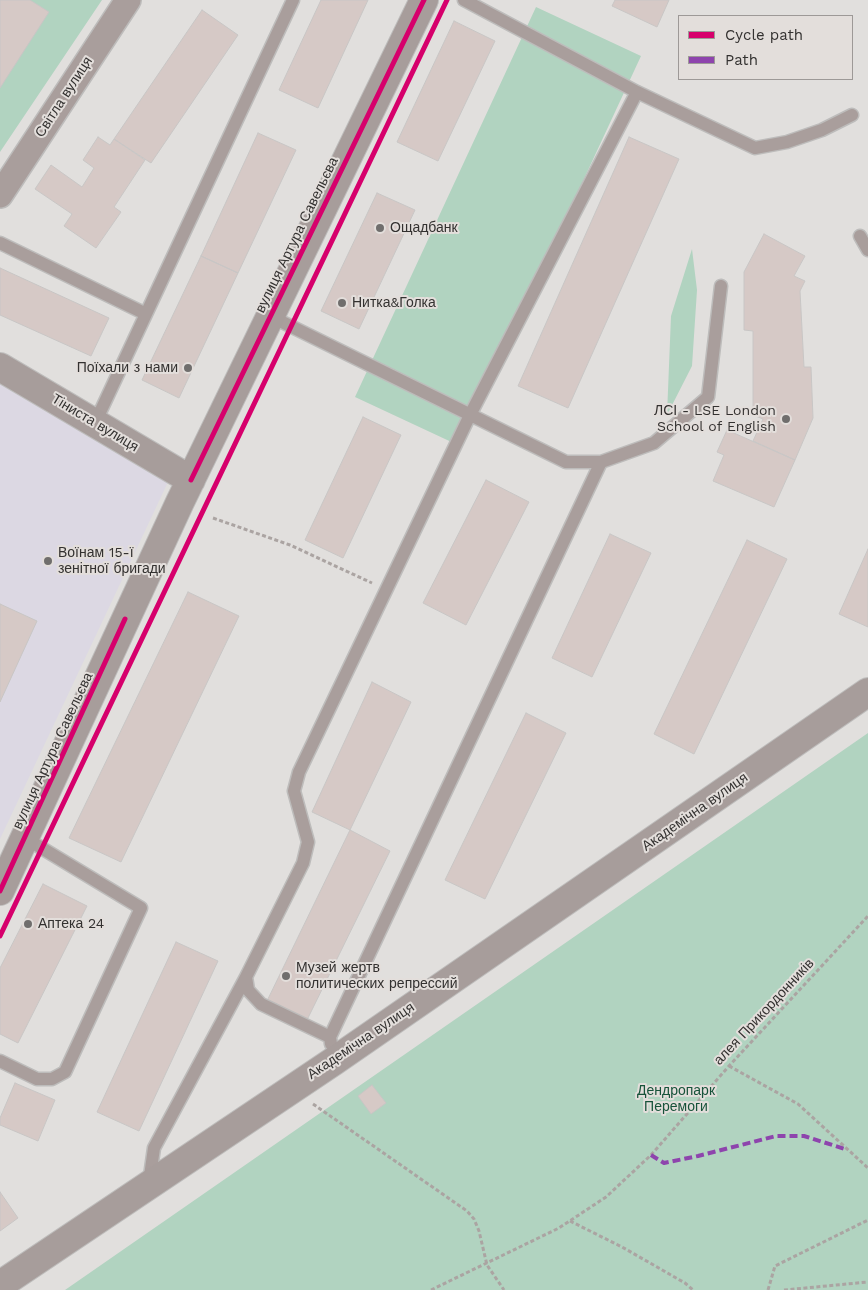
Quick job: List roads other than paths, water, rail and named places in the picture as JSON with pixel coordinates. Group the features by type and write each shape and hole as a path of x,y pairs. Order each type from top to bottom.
{"street":[{"name":"Світла вулиця","path":"0,195 128,0"},
{"name":"вулиця Артура Савельєва","path":"0,891 191,480 424,0"},
{"name":"Тіниста вулиця","path":"0,367 191,480"},
{"name":"Академічна вулиця","path":"0,1285 292,1089 332,1049 868,692"}],"lane":[{"path":"95,423 293,0"},
{"path":"464,0 637,92 755,148 787,142 822,130 852,115"},
{"path":"149,1185 154,1148 246,977 303,864 308,842 294,791 299,772 470,415 637,92"},
{"path":"860,236 868,250"},
{"path":"0,243 146,314"},
{"path":"270,316 566,462 601,462 654,443 708,397 721,286"},
{"path":"246,977 248,990 262,1004 332,1049 601,462"},
{"path":"0,1061 37,1079 52,1079 65,1072 141,908 25,838"}],"place":[{"name":"Ощадбанк","path":"380,228"},
{"name":"Нитка&Голка","path":"342,303"},
{"name":"Поїхали з нами","path":"188,368"},
{"name":"ЛСІ - LSE London School of English","path":"786,419"},
{"name":"Воїнам 15-ї зенітної бригади","path":"48,561"},
{"name":"Аптека 24","path":"28,924"},
{"name":"Музей жертв политических репрессий","path":"286,976"}],"park label":[{"name":"Дендропарк Перемоги","path":"676,1100"}]}
